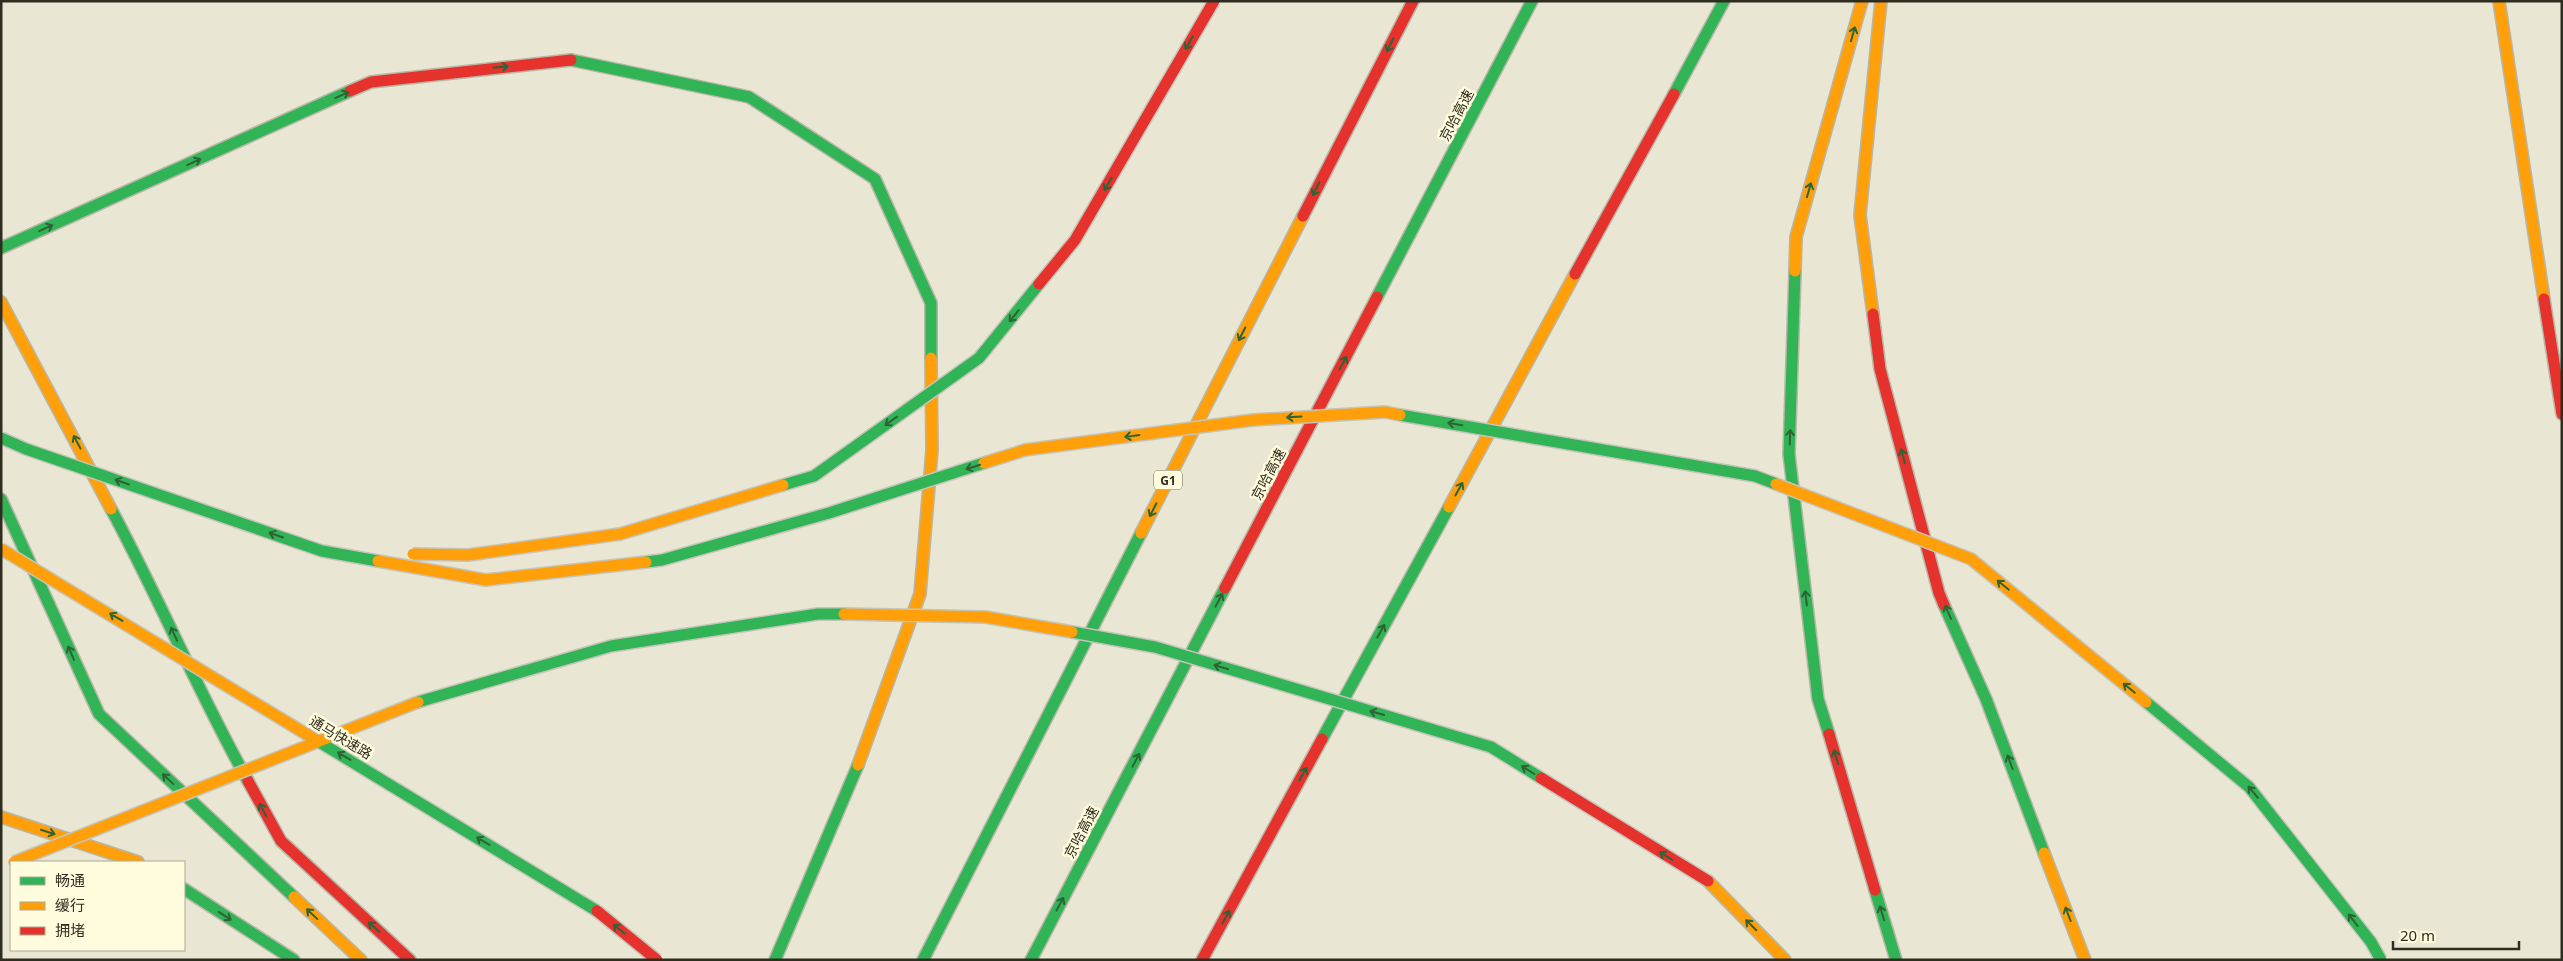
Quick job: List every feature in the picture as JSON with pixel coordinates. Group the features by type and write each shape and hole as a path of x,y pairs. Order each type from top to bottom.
{"main road":[{"path":"322,551 468,555 620,534 814,476 979,358 1076,240 1214,1"},
{"name":"G1","path":"922,960 1413,1"},
{"name":"京哈高速","path":"1031,960 1532,1"},
{"path":"1202,960 1724,1"},
{"path":"1862,1 1796,237 1789,454 1818,699 1896,960"},
{"path":"1881,1 1860,216 1880,369 1939,593 1986,698 2085,960"},
{"path":"2499,1 2562,414"},
{"path":"1,248 371,82 576,59 750,97 875,179 931,303 932,450 920,594 869,738 775,960"},
{"path":"1,302 144,570 210,713 280,841 410,960"},
{"path":"1,438 26,449 322,551 486,580 662,560 829,513 1025,450 1253,420 1385,412 1755,476 1971,559 2249,787 2371,942 2381,960"},
{"path":"1,499 99,714 361,960"},
{"name":"通马快速路","path":"1,550 592,907 657,960"},
{"path":"18,861 427,698 611,646 818,614 985,617 1155,647 1491,747 1708,881 1785,960"},
{"path":"1,817 135,861"},
{"path":"185,890 294,960"}],"traffic: fast":[{"path":"1377,297 1532,1"},
{"path":"1674,94 1724,1"},
{"path":"571,60 749,97 875,179 931,303 931,358"},
{"path":"1,248 350,91"},
{"path":"1795,271 1789,454 1818,699 1829,734"},
{"path":"783,485 814,476 979,358 1039,284"},
{"path":"1400,415 1755,476 1776,484"},
{"path":"1,438 26,449 322,551 378,561"},
{"path":"646,562 662,560 829,513 984,463"},
{"path":"1,499 99,714 294,897"},
{"path":"1322,739 1449,507"},
{"path":"111,509 212,713 248,781"},
{"path":"923,960 1141,533"},
{"path":"1031,960 1225,588"},
{"path":"1944,605 1986,699 2044,853"},
{"path":"418,702 611,646 818,614 844,614"},
{"path":"1072,632 1155,647 1491,747 1541,778"},
{"path":"2146,702 2249,787 2371,942 2381,960"},
{"path":"316,740 597,911"},
{"path":"775,960 858,765"},
{"path":"185,890 294,960"},
{"path":"1875,890 1896,960"}],"traffic: slow":[{"path":"1795,271 1796,237 1862,1"},
{"path":"1873,314 1860,215 1881,1"},
{"path":"2499,1 2544,299"},
{"path":"1141,533 1303,216"},
{"path":"1449,507 1575,274"},
{"path":"1,302 111,509"},
{"path":"858,765 920,594 932,450 931,358"},
{"path":"984,463 1025,450 1253,420 1385,412 1400,415"},
{"path":"1776,484 1971,559 2146,702"},
{"path":"413,554 468,555 620,534 783,485"},
{"path":"1,549 316,740"},
{"path":"378,561 486,580 646,562"},
{"path":"844,614 985,617 1072,632"},
{"path":"17,861 418,702"},
{"path":"1,817 135,861"},
{"path":"2044,853 2085,960"},
{"path":"1708,881 1785,960"},
{"path":"294,897 361,960"}],"traffic: jam":[{"path":"1039,284 1075,240 1214,1"},
{"path":"1303,216 1413,1"},
{"path":"350,91 371,82 571,60"},
{"path":"1575,274 1674,94"},
{"path":"1225,588 1377,297"},
{"path":"2544,299 2562,414"},
{"path":"1873,314 1880,369 1939,593 1944,605"},
{"path":"1829,734 1875,890"},
{"path":"1202,960 1322,739"},
{"path":"1541,778 1708,881"},
{"path":"248,781 281,841 410,960"},
{"path":"597,911 657,960"}]}
